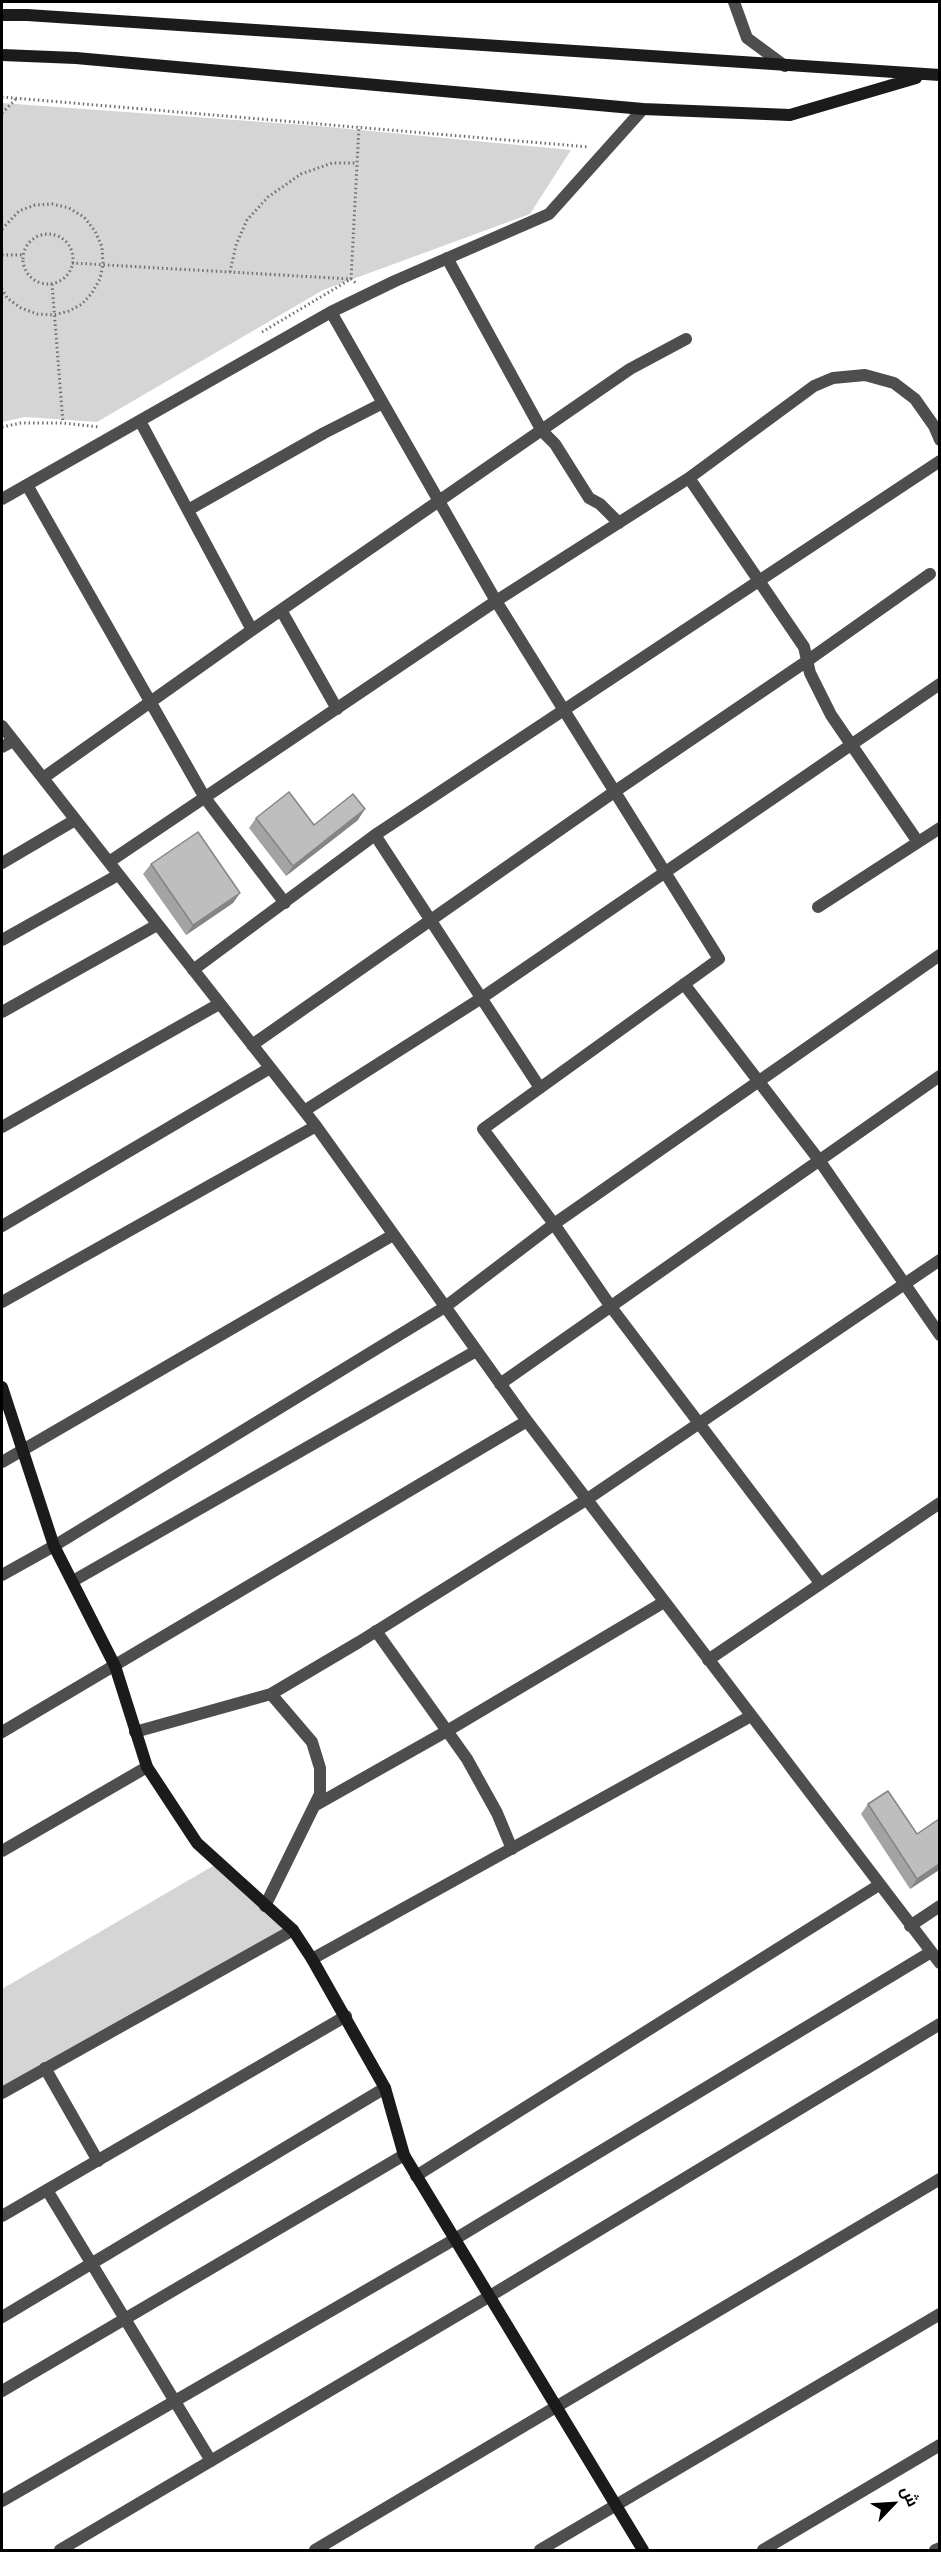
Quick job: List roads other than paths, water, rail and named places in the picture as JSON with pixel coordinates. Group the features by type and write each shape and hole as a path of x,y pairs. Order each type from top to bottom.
{"main road":[{"path":"2,15 939,75"},
{"path":"2,55 76,58 643,109 790,115 925,75"},
{"path":"2,1387 21,1451 54,1546 115,1666 147,1767 197,1843 292,1930 312,1959 385,2088 404,2155 643,2550"}],"street":[{"path":"734,2 747,38 785,66"},
{"path":"2,499 330,312 549,214 643,109"},
{"path":"447,258 542,431 555,444 589,498 600,504 618,523"},
{"path":"330,312 496,601 719,959 483,1129 554,1224 611,1307 820,1583"},
{"path":"43,778 150,701 630,369 686,339"},
{"path":"109,862 496,601 689,478 814,386 833,378 865,375 894,383 915,399 934,426 939,440"},
{"path":"188,510 314,438 383,403"},
{"path":"140,421 252,630"},
{"path":"193,970 375,835 939,461"},
{"path":"689,478 761,580 804,647 810,673 831,715 918,842"},
{"path":"27,485 205,798 285,903"},
{"path":"252,1045 930,574"},
{"path":"281,610 337,709"},
{"path":"304,1111 480,999 939,684"},
{"path":"2,726 316,1126 527,1421 939,1963"},
{"path":"2,747 13,741"},
{"path":"2,863 75,820"},
{"path":"819,907 939,828"},
{"path":"375,835 540,1088"},
{"path":"2,940 118,874"},
{"path":"2,1012 157,925"},
{"path":"2,1575 54,1546 445,1307 554,1224 939,955"},
{"path":"684,984 819,1160 939,1335"},
{"path":"2,1127 219,1004"},
{"path":"2,1226 270,1068"},
{"path":"500,1384 939,1076"},
{"path":"2,1302 316,1126"},
{"path":"2,1462 393,1235"},
{"path":"135,1732 271,1694 586,1500 939,1260"},
{"path":"73,1581 476,1351"},
{"path":"2,1732 527,1421"},
{"path":"708,1660 939,1503"},
{"path":"314,1806 447,1731 664,1602"},
{"path":"376,1631 467,1759 497,1813 512,1850"},
{"path":"264,1906 320,1794 320,1768 312,1742 271,1694"},
{"path":"312,1959 751,1716"},
{"path":"2,1851 147,1767"},
{"path":"416,2176 879,1885"},
{"path":"910,1926 939,1906"},
{"path":"2,2093 292,1930"},
{"path":"2,2501 455,2239 931,1952"},
{"path":"2,2216 346,2016"},
{"path":"60,2550 490,2296 939,2024"},
{"path":"45,2068 98,2161"},
{"path":"2,2317 385,2088"},
{"path":"2,2391 404,2155"},
{"path":"315,2550 939,2179"},
{"path":"47,2190 212,2461"},
{"path":"540,2550 939,2314"},
{"path":"763,2550 939,2445"},
{"path":"935,2550 939,2548"}]}
